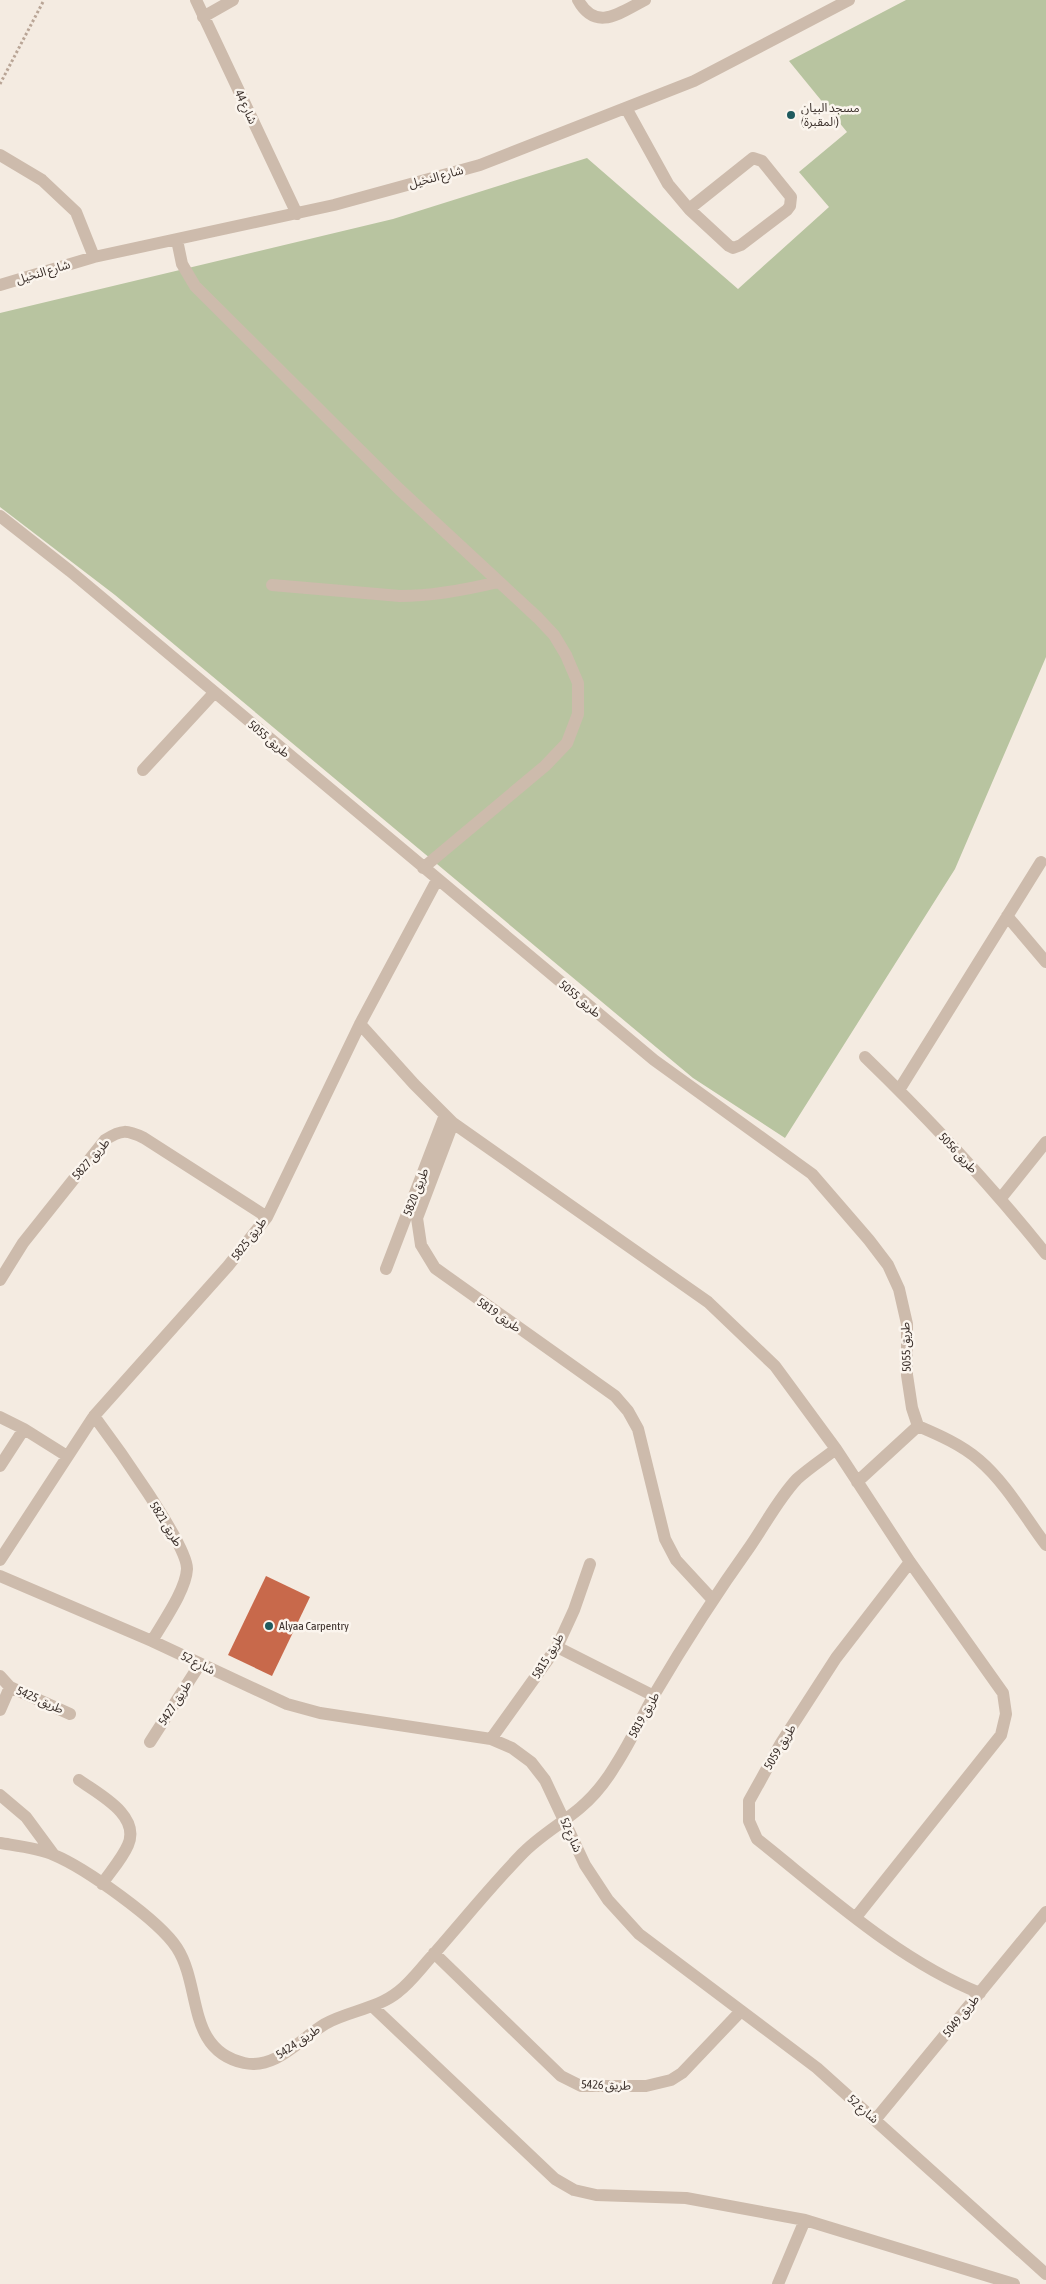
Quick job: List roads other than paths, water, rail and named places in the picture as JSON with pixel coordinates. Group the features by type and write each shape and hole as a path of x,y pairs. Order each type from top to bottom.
{"street":[{"name":"شارع 44","path":"196,0 297,214"},
{"path":"203,17 233,0"},
{"path":"578,0 590,15 604,18 611,17 645,0"},
{"name":"شارع النخيل","path":"0,285 94,257 297,214 480,165 694,81 848,0"},
{"path":"626,108 659,170 689,208 733,248 740,245 787,210 790,206 791,197 762,161 753,158 689,208"},
{"path":"0,155 42,180 76,212 94,257"},
{"path":"177,240 182,264 195,286 399,490 538,618 554,635 566,655 578,683 578,714 567,743 545,766 423,868"},
{"name":"طريق 5055","path":"0,516 70,571 654,1060 812,1174 848,1214 888,1265 899,1289 907,1324 907,1375 912,1408 918,1426"},
{"path":"272,585 420,596 460,591 498,582"},
{"path":"143,770 214,693"},
{"path":"899,1090 1041,862"},
{"name":"طريق 5825","path":"0,1560 94,1416 228,1266 266,1217 360,1024 437,880"},
{"path":"1007,916 1046,962"},
{"path":"360,1024 414,1084 449,1119 708,1302 775,1366 836,1449 910,1562 1003,1693 1006,1714 1001,1735 856,1916"},
{"name":"طريق 5056","path":"865,1057 899,1090 1001,1198 1046,1254"},
{"name":"طريق 5820","path":"386,1269 449,1119"},
{"name":"طريق 5819","path":"449,1119 416,1218 421,1245 435,1268 456,1285 615,1396 628,1411 638,1429 665,1539 676,1560 712,1599"},
{"name":"طريق 5827","path":"0,1280 23,1243 105,1140 118,1132 130,1132 144,1138 266,1217"},
{"path":"1001,1198 1046,1142"},
{"name":"طريق 5821","path":"94,1416 132,1468 184,1552 187,1568 184,1582 152,1641"},
{"path":"0,1418 24,1429 67,1456"},
{"path":"857,1482 918,1426 941,1436 977,1459 992,1472 1046,1545"},
{"path":"0,1466 24,1429"},
{"name":"طريق 5819","path":"564,1821 582,1806 616,1766 654,1696 712,1599 797,1480 836,1449"},
{"name":"طريق 5059","path":"910,1562 836,1658 781,1743 750,1801 749,1821 757,1839 856,1916 926,1968 952,1982 980,1993"},
{"name":"طريق 5815","path":"491,1739 557,1647 574,1610 590,1564"},
{"name":"شارع 52","path":"0,1576 152,1641 287,1704 320,1713 491,1739 512,1748 531,1762 546,1780 585,1865 608,1900 640,1934 816,2068 1046,2274"},
{"path":"557,1647 654,1696"},
{"name":"طريق 5427","path":"150,1742 200,1664"},
{"name":"طريق 5425","path":"0,1676 10,1686 70,1714"},
{"path":"0,1710 10,1686"},
{"path":"79,1780 123,1813 129,1828 128,1844 102,1884"},
{"path":"0,1795 26,1818 54,1855"},
{"name":"طريق 5424","path":"0,1843 54,1855 102,1884 163,1930 176,1947 186,1966 196,2014 202,2030 213,2045 228,2058 247,2064 267,2063 284,2054 321,2026 372,2006 399,1992 522,1854 548,1831 564,1821"},
{"name":"طريق 5049","path":"875,2120 1046,1912"},
{"name":"طريق 5426","path":"434,1953 561,2076 581,2086 646,2086 671,2080 682,2073 741,2011"},
{"path":"372,2006 555,2179 574,2190 622,2198 654,2196 686,2198 805,2220 1014,2284"},
{"path":"778,2284 805,2220"}],"place":[{"name":"مسجد البيان (المقبرة)","path":"791,115"},
{"name":"Alyaa Carpentry","path":"269,1626"}]}
